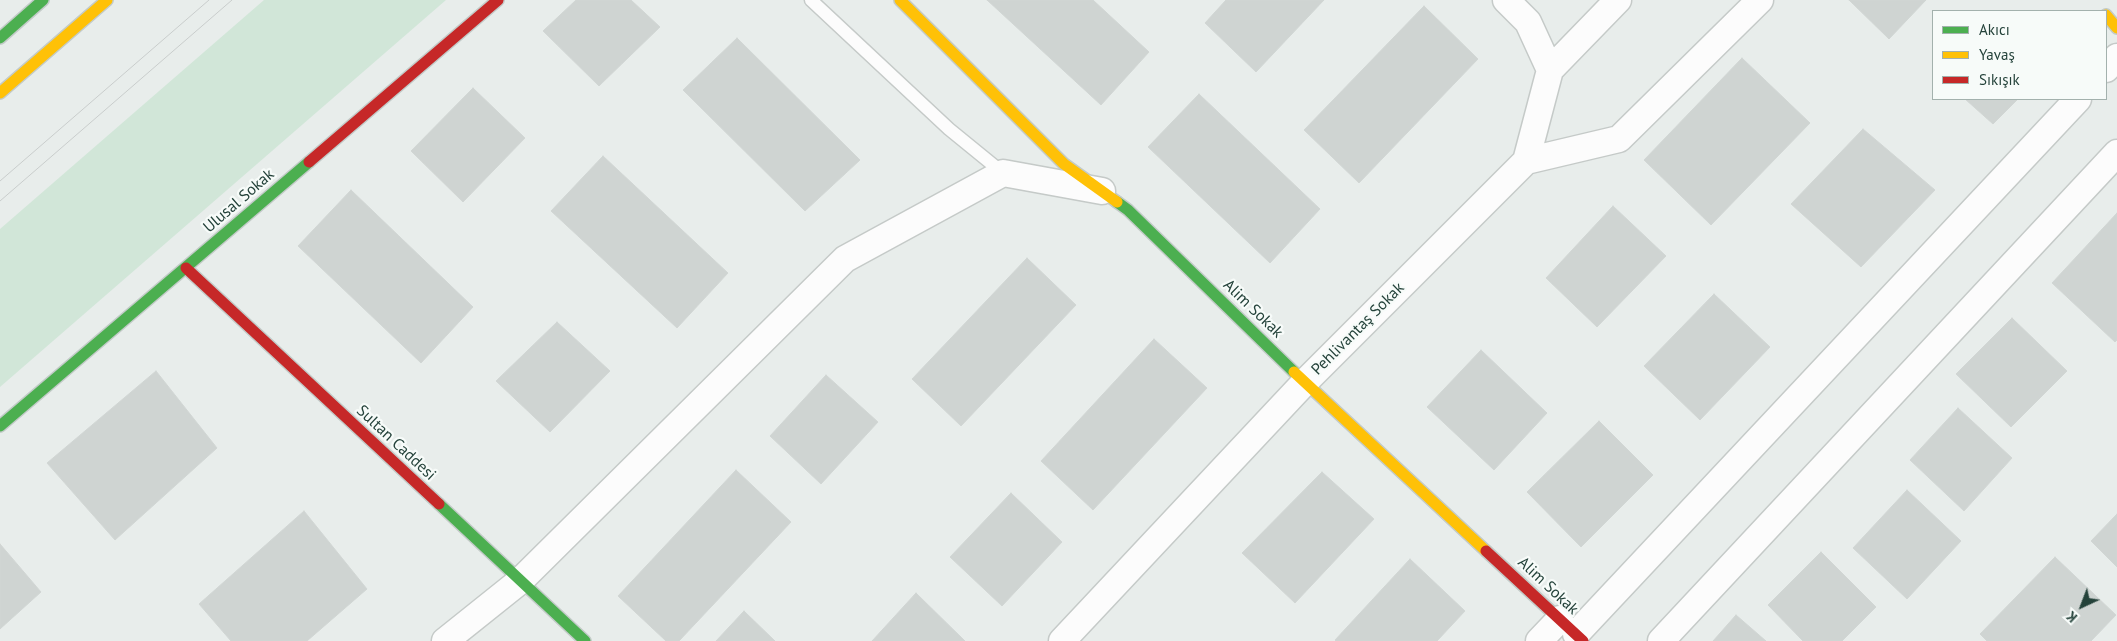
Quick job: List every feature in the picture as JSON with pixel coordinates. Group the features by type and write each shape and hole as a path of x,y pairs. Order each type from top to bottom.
{"main road":[{"path":"0,38 43,0"},
{"path":"0,93 107,0"},
{"name":"Ulusal Sokak","path":"0,426 498,0"},
{"name":"Alim Sokak","path":"900,0 1064,164 1128,210 1305,382 1573,632"},
{"path":"2107,16 2117,28"},
{"name":"Sultan Caddesi","path":"186,268 585,641"}],"street":[{"path":"1506,0 1528,22 1550,70"},
{"path":"1618,0 1550,70 1526,161 1619,139 1760,0"},
{"path":"2107,68 2117,57"},
{"path":"1539,641 1573,632 2077,100"},
{"path":"1661,641 2117,153"},
{"name":"Pehlivantaş Sokak","path":"1062,641 1305,382 1526,161"},
{"path":"445,641 520,581 845,258 1003,173 1102,192"}],"lane":[{"path":"811,0 949,129 1003,173"}],"green space":[{"path":"264,0 446,0 0,387 0,229"}],"building":[{"path":"576,0 631,0 660,27 599,86 543,31"},
{"path":"987,0 1093,0 1149,52 1101,105"},
{"path":"1226,0 1324,0 1256,72 1205,23"},
{"path":"1849,0 1926,0 1889,39"},
{"path":"1424,6 1478,59 1359,183 1304,130"},
{"path":"737,38 860,160 805,211 683,90"},
{"path":"1742,58 1810,123 1711,225 1644,160"},
{"path":"473,88 525,138 463,202 411,151"},
{"path":"1199,94 1320,209 1270,263 1148,147"},
{"path":"1966,100 2017,100 1993,124"},
{"path":"1863,129 1935,190 1861,267 1791,204"},
{"path":"603,156 728,273 677,328 551,211"},
{"path":"351,190 473,307 421,363 298,246"},
{"path":"1613,206 1666,256 1597,327 1546,278"},
{"path":"2117,213 2117,340 2115,342 2052,283"},
{"path":"1027,258 1076,305 961,426 912,379"},
{"path":"1714,294 1770,347 1700,420 1644,366"},
{"path":"2012,318 2067,371 2011,427 1956,374"},
{"path":"557,322 610,371 550,432 496,381"},
{"path":"1154,339 1207,388 1093,510 1041,461"},
{"path":"1481,350 1547,413 1494,470 1427,407"},
{"path":"156,371 217,448 115,540 47,463"},
{"path":"826,375 878,422 821,484 770,436"},
{"path":"1958,408 2012,458 1964,511 1910,460"},
{"path":"1599,421 1653,475 1581,547 1527,492"},
{"path":"736,470 791,522 679,641 666,641 618,596"},
{"path":"1322,472 1374,519 1295,603 1242,553"},
{"path":"1907,490 1961,541 1907,599 1853,548"},
{"path":"1011,493 1062,542 1002,606 950,557"},
{"path":"304,511 367,589 307,641 231,641 199,604"},
{"path":"2117,514 2117,567 2091,541"},
{"path":"0,544 41,592 0,629"},
{"path":"1821,552 1876,607 1842,641 1803,641 1768,605"},
{"path":"2055,557 2116,615 2091,641 1987,641 1980,634"},
{"path":"1410,559 1465,611 1437,641 1336,641 1335,640"},
{"path":"916,593 965,641 872,641"},
{"path":"744,611 775,641 716,641"},
{"path":"1736,615 1766,641 1713,641"}],"tram line":[{"path":"0,181 209,0"},
{"path":"0,201 232,0"}],"traffic: fast":[{"path":"0,38 43,0"},
{"path":"0,426 309,162"},
{"path":"1117,202 1128,210 1294,372"},
{"path":"439,504 585,641"}],"traffic: slow":[{"path":"0,93 107,0"},
{"path":"900,0 1064,164 1117,202"},
{"path":"2107,16 2117,28"},
{"path":"1294,372 1486,551"}],"traffic: jam":[{"path":"309,162 498,0"},
{"path":"186,268 439,504"},
{"path":"1486,551 1583,641"}]}
